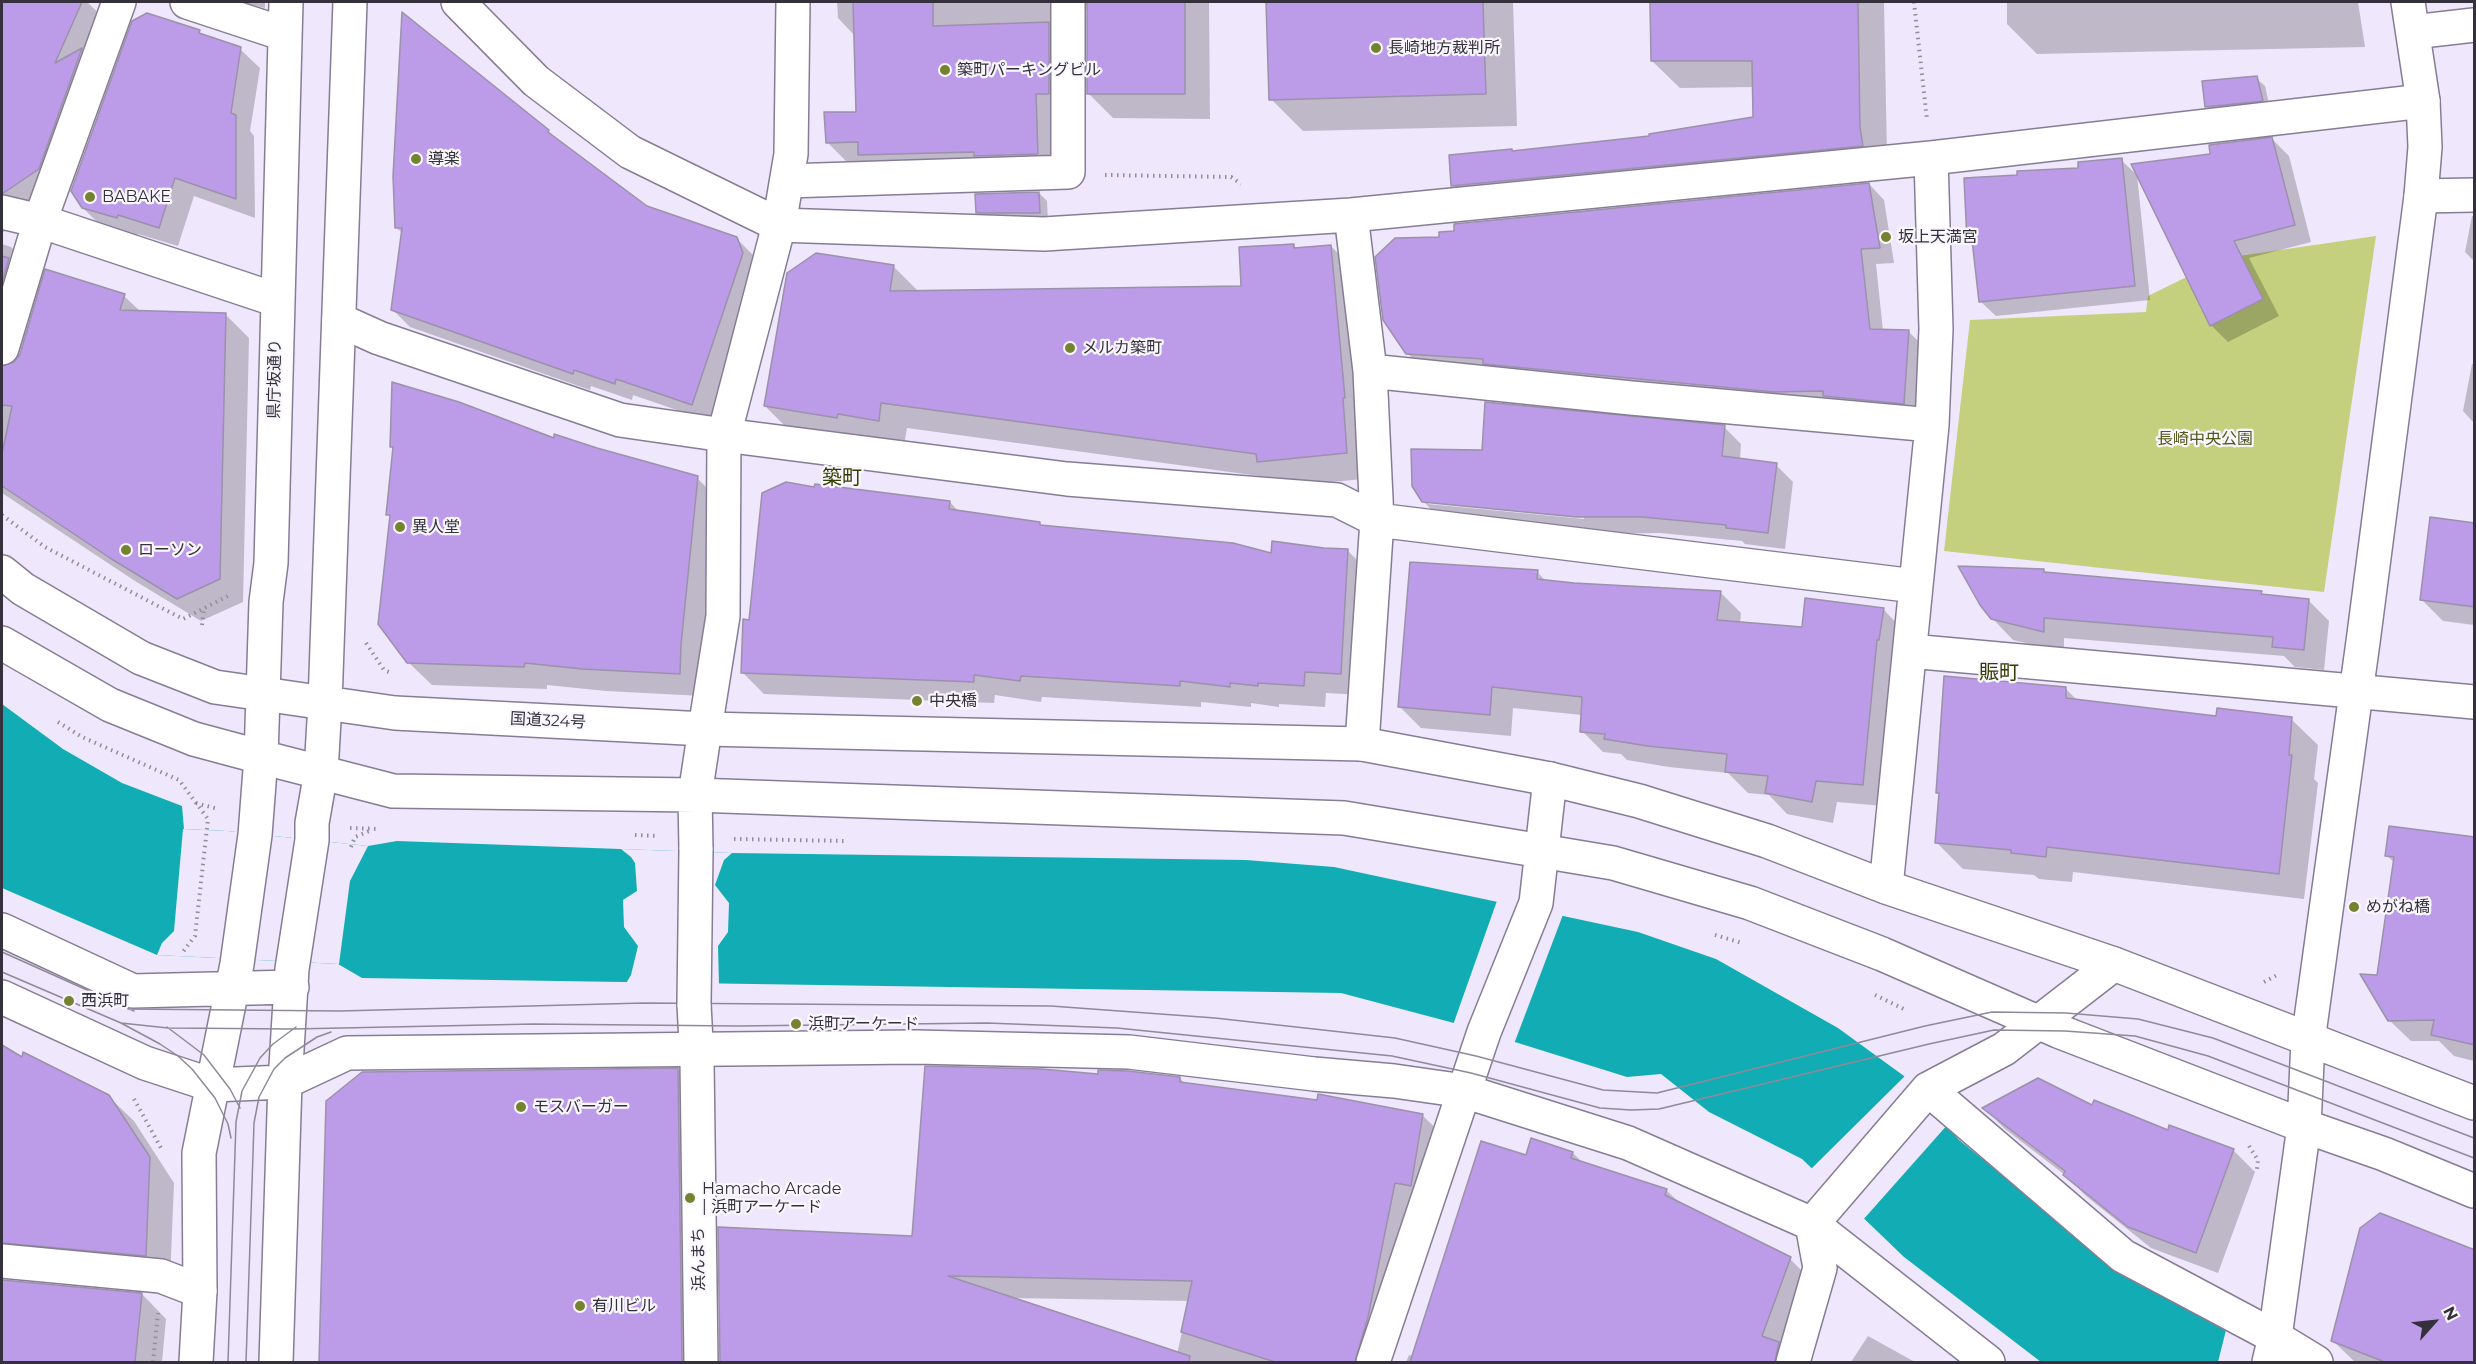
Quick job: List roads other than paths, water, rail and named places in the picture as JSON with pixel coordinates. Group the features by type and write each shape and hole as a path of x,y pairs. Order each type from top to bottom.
{"main road":[{"path":"2,348 40,221 119,2"},
{"path":"187,2 284,34"},
{"name":"県庁坂通り","path":"196,1362 200,1291 199,1153 235,976 255,835 261,757 266,602 271,563 286,2"},
{"path":"276,1362 285,1082 292,978 312,840 312,823 321,772 325,703 350,2"},
{"path":"458,2 536,81 630,152 779,225 1044,234 1351,215 1932,158 2423,102"},
{"path":"696,1048 694,1004 695,795 723,616 724,435 779,225 787,181 791,153 793,2"},
{"path":"787,181 1068,172 1068,2"},
{"path":"2272,1350 2304,1126 2308,1041 2357,691 2421,196 2425,147 2423,102 2410,17 2475,25"},
{"path":"1886,887 1932,425 1936,329 1932,158"},
{"path":"2421,196 2475,195"},
{"path":"2,212 40,221 277,300"},
{"path":"1351,215 1370,371 1377,520 1362,744"},
{"path":"339,320 379,338 621,420 1067,479 1337,500 1377,520 1915,586"},
{"path":"1370,371 1631,398 1932,425"},
{"name":"国道324号","path":"4,579 141,658 215,687 395,713 705,729 1362,744 1550,779 1639,801 1767,841 1886,887 2114,964 2308,1041 2475,1103"},
{"path":"2,643 110,705 194,739 393,791 695,795 1344,818 1613,863 1750,903 1882,954 2038,1022 2475,1191"},
{"path":"1910,651 2475,702"},
{"path":"1373,1362 1484,1032 1536,903 1540,851 1550,779"},
{"path":"2,930 134,991 235,976 292,978"},
{"path":"1812,1224 1928,1089 2004,1049 2114,964"},
{"path":"2,997 145,1063 212,1085 285,1082 347,1053 916,1047 1129,1052 1394,1081 1464,1091 1628,1143 1812,1224 1988,1362"},
{"name":"浜んまち","path":"696,1048 701,1362"},
{"path":"1928,1089 2123,1256 2272,1350 2316,1362"},
{"path":"1792,1362 1820,1268 1812,1224"},
{"path":"2,1261 161,1276 200,1291"}],"water":[{"path":"2,704 63,749 122,783 182,806 184,829 227,831 368,846 397,841 732,853 1246,860 1334,867 1638,932 1716,959 1838,1028 1904,1076 1959,1140 2113,1265 2287,1362 2041,1362 1904,1257 1802,1159 1709,1112 1661,1074 1627,1077 1454,1023 1341,993 362,978 338,964 157,955 2,888"}],"tram line":[{"path":"2,952 134,1011"},
{"path":"2,972 121,1023 178,1056 192,1069 215,1098 228,1124 231,1138"},
{"path":"128,1009 340,1011 644,1003 1051,1006 1215,1018 1395,1038 1476,1056 1603,1090 1657,1093 1925,1026 1992,1012 2066,1013 2138,1019 2213,1038 2474,1138"},
{"path":"121,1023 168,1028 293,1029 534,1024 738,1026 987,1023 1117,1028 1392,1056 1471,1073 1600,1108 1631,1110 1659,1109 1994,1030 2065,1031 2135,1036 2208,1056 2474,1158"},
{"path":"167,1027 204,1055 230,1089 240,1108"},
{"path":"228,1362 236,1122 242,1091 260,1058 273,1044 296,1027"},
{"path":"246,1362 254,1123 259,1097 274,1069 285,1058 317,1037 331,1032"}],"place":[{"name":"長崎地方裁判所","path":"1376,48"},
{"name":"築町パーキングビル","path":"945,70"},
{"name":"導楽","path":"416,159"},
{"name":"BABAKE","path":"90,197"},
{"name":"坂上天満宮","path":"1886,237"},
{"name":"メルカ築町","path":"1070,348"},
{"name":"異人堂","path":"400,527"},
{"name":"ローソン","path":"126,550"},
{"name":"中央橋","path":"917,701"},
{"name":"めがね橋","path":"2354,907"},
{"name":"西浜町","path":"69,1001"},
{"name":"浜町アーケード","path":"796,1024"},
{"name":"モスバーガー","path":"521,1107"},
{"name":"Hamacho Arcade | 浜町アーケード","path":"690,1198"},
{"name":"有川ビル","path":"580,1306"}],"district":[{"name":"築町","path":"842,478"},
{"name":"賑町","path":"1999,673"}],"park label":[{"name":"長崎中央公園","path":"2205,439"}]}
